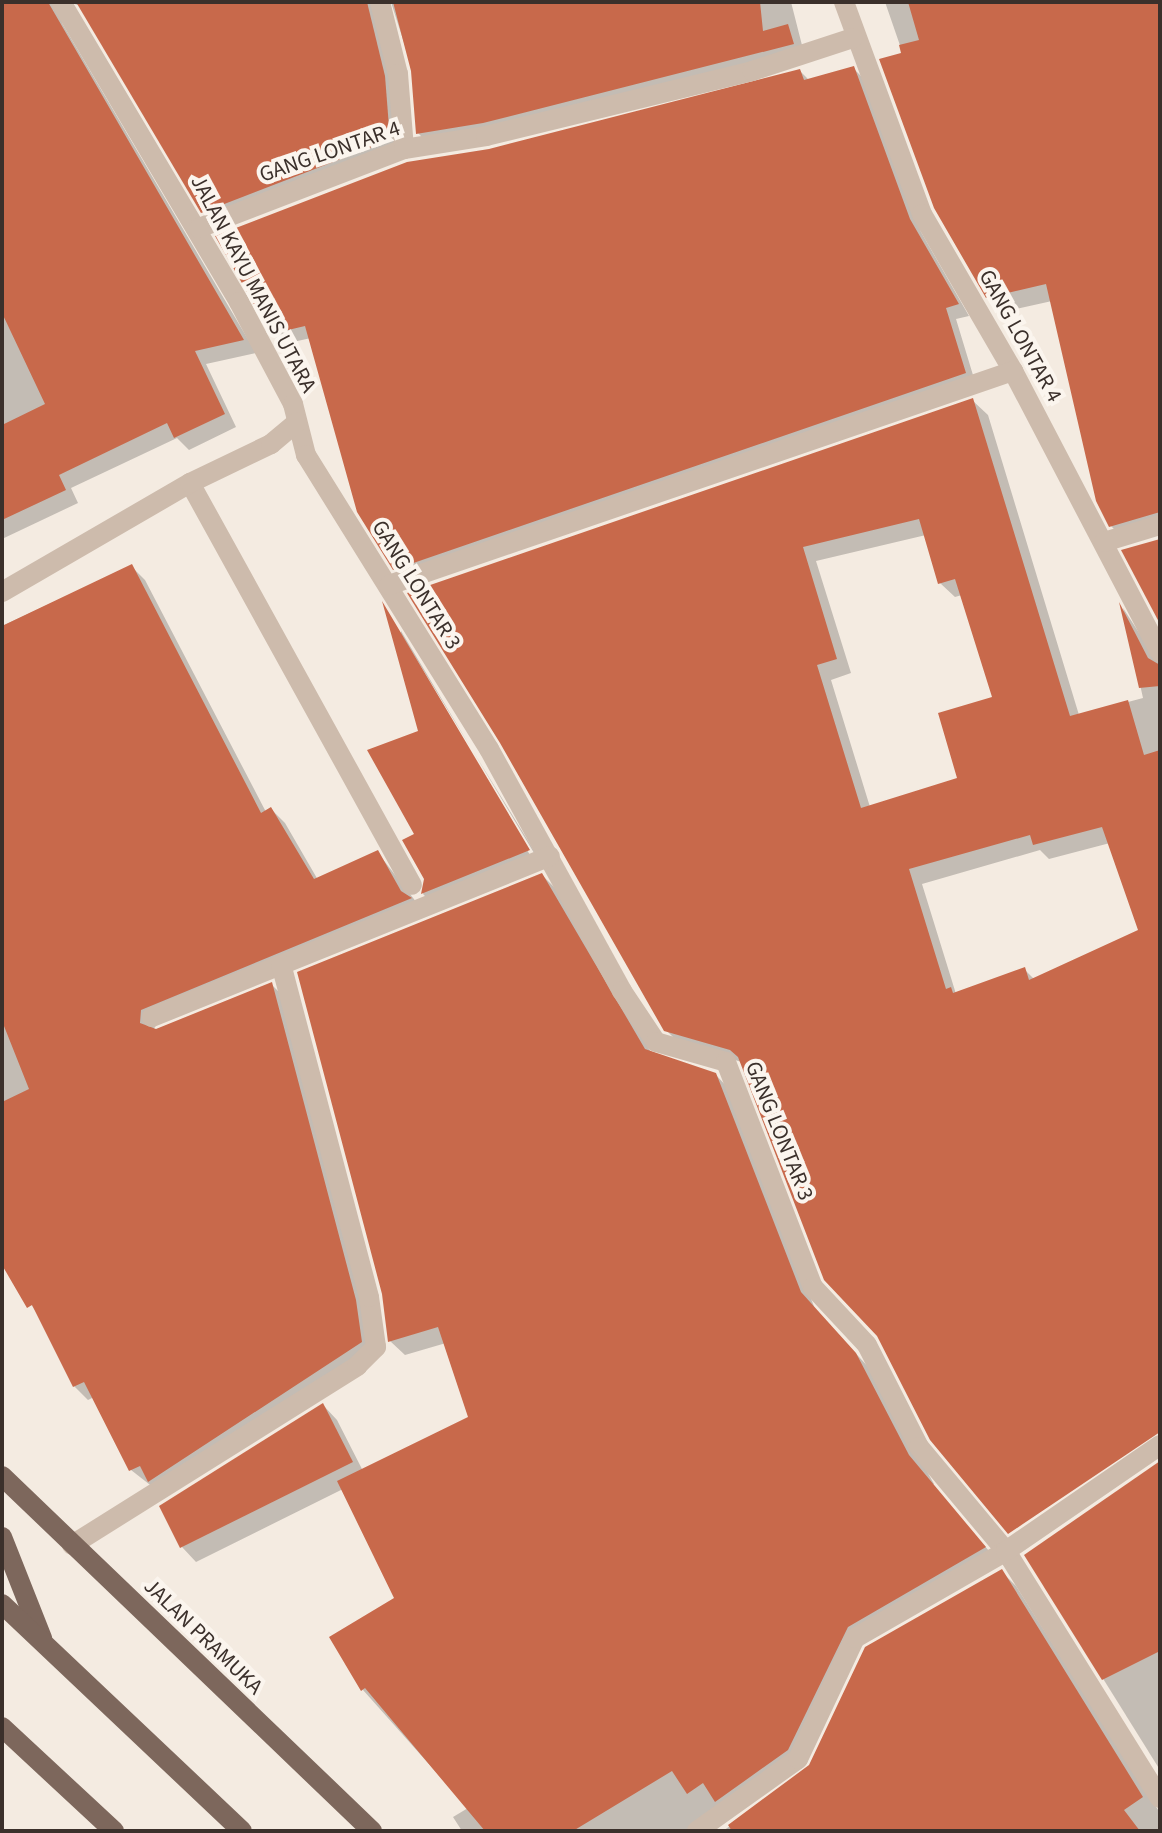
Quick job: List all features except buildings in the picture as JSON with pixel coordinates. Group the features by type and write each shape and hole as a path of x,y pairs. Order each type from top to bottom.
{"main road":[{"name":"JALAN PRAMUKA","path":"2,1476 372,1831"},
{"path":"2,1537 44,1644"},
{"path":"2,1604 242,1831"},
{"path":"2,1727 114,1831"}],"street":[{"name":"JALAN KAYU MANIS UTARA","path":"2,592 190,483 271,444 297,422 293,404 199,228 61,2"},
{"path":"380,2 398,74 404,149"},
{"name":"GANG LONTAR 4","path":"844,2 853,38 882,98 922,214 1013,371 1160,652"},
{"name":"GANG LONTAR 4","path":"199,228 404,149 486,136 752,71 853,38"},
{"path":"389,585 1013,371"},
{"name":"GANG LONTAR 3","path":"297,422 306,455 389,585 550,856 622,991 656,1042 726,1062 813,1287 867,1345 919,1447 1006,1551 1160,1798"},
{"path":"190,483 412,885"},
{"path":"1104,542 1160,525"},
{"path":"152,1017 550,856"},
{"path":"72,1545 357,1366 376,1347 369,1297 281,964"},
{"path":"697,1831 798,1759 855,1638 1006,1551 1160,1445"}]}
